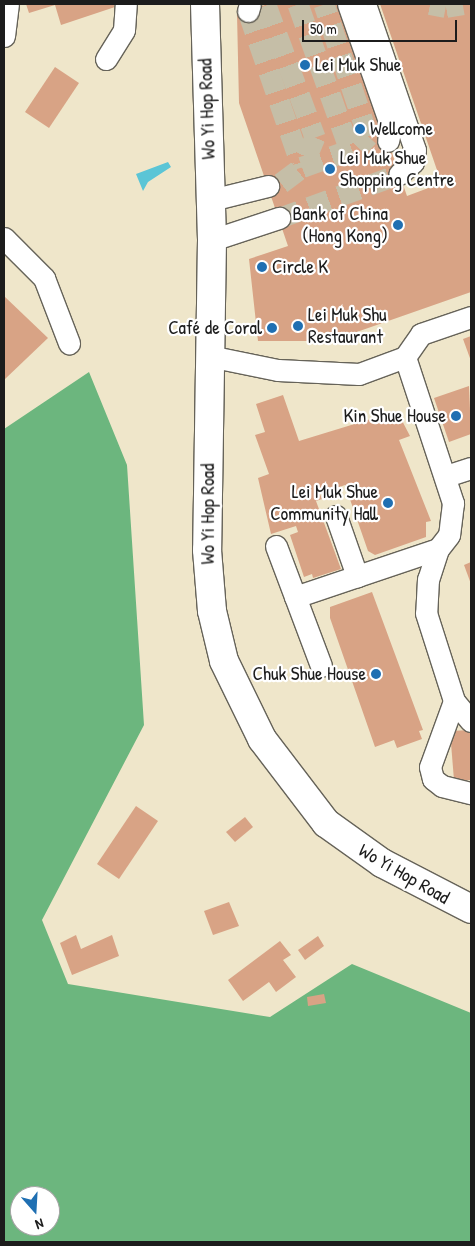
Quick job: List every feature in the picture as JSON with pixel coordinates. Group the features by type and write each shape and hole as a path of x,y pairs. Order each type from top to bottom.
{"main road":[{"name":"Wo Yi Hop Road","path":"205,4 212,240 209,356 208,581 234,687 262,740 326,823 382,863 471,909"}],"street":[{"path":"4,31 8,4"},
{"path":"106,59 124,30 126,4"},
{"path":"348,4 390,126 388,141"},
{"path":"365,4 415,150 413,162 399,174"},
{"path":"211,200 268,186"},
{"path":"212,240 279,218"},
{"path":"4,238 44,278 69,342"},
{"path":"209,356 278,370 359,374 405,357 421,334 471,317"},
{"path":"405,357 446,476 452,517 448,535 438,549 428,579 426,613 454,702 471,720"},
{"path":"446,476 471,468"},
{"path":"336,516 357,576"},
{"path":"276,546 321,666"},
{"path":"295,597 438,549"},
{"path":"454,702 430,767 433,779 442,786 471,793"}],"green space":[{"path":"89,372 127,465 144,725 42,920 68,984 270,1017 352,964 471,1013 471,1242 4,1242 4,429"}],"water":[{"path":"168,162 171,167 148,182 143,191 136,174"}],"building":[{"path":"26,4 113,4 115,7 61,25 55,5 29,13"},
{"name":"Lei Muk Shue Shopping Centre","path":"268,4 340,4 407,196 431,187 438,173 380,4 471,4 471,292 331,341 258,341 249,259 288,246 239,103 237,14"},
{"path":"55,67 79,83 49,128 25,112"},
{"path":"4,296 48,338 4,380"},
{"name":"Kin Shue House","path":"471,336 471,361 463,339"},
{"name":"Kin Shue House","path":"469,386 471,434 449,442 434,398"},
{"path":"283,395 299,441 397,411 410,436 399,440 431,521 426,522 426,537 375,555 368,551 345,485 320,494 322,499 316,501 341,569 313,578 312,574 304,577 290,535 298,532 296,526 271,534 258,478 269,474 255,435 265,432 256,404"},
{"path":"471,562 471,584 464,565"},
{"name":"Chuk Shue House","path":"372,592 423,730 419,731 422,739 397,748 394,740 375,747 330,618 330,607"},
{"path":"471,730 471,780 454,780 450,731"},
{"path":"136,806 158,821 119,879 97,864"},
{"path":"245,817 253,827 235,842 226,832"},
{"path":"229,902 239,926 213,935 204,911"},
{"path":"76,935 81,949 112,935 119,956 72,975 60,943"},
{"path":"318,936 324,946 305,960 298,950"},
{"path":"280,941 291,955 283,960 296,977 276,992 269,982 243,1001 228,980"},
{"path":"324,994 326,1003 308,1006 307,997"}],"tunnel":[{"path":"298,4 350,150"},
{"path":"281,183 302,167 358,147 368,136 324,4"},
{"path":"430,4 446,7 463,4"},
{"path":"266,5 315,137 302,167"},
{"path":"248,11 302,167"},
{"path":"279,218 399,174"}],"place":[{"name":"Lei Muk Shue","path":"305,65"},
{"name":"Wellcome","path":"360,129"},
{"name":"Lei Muk Shue Shopping Centre","path":"330,169"},
{"name":"Bank of China (Hong Kong)","path":"398,225"},
{"name":"Circle K","path":"262,267"},
{"name":"Lei Muk Shu Restaurant","path":"298,326"},
{"name":"Café de Coral","path":"272,328"},
{"name":"Kin Shue House","path":"456,416"},
{"name":"Lei Muk Shue Community Hall","path":"388,503"},
{"name":"Chuk Shue House","path":"376,674"}]}
